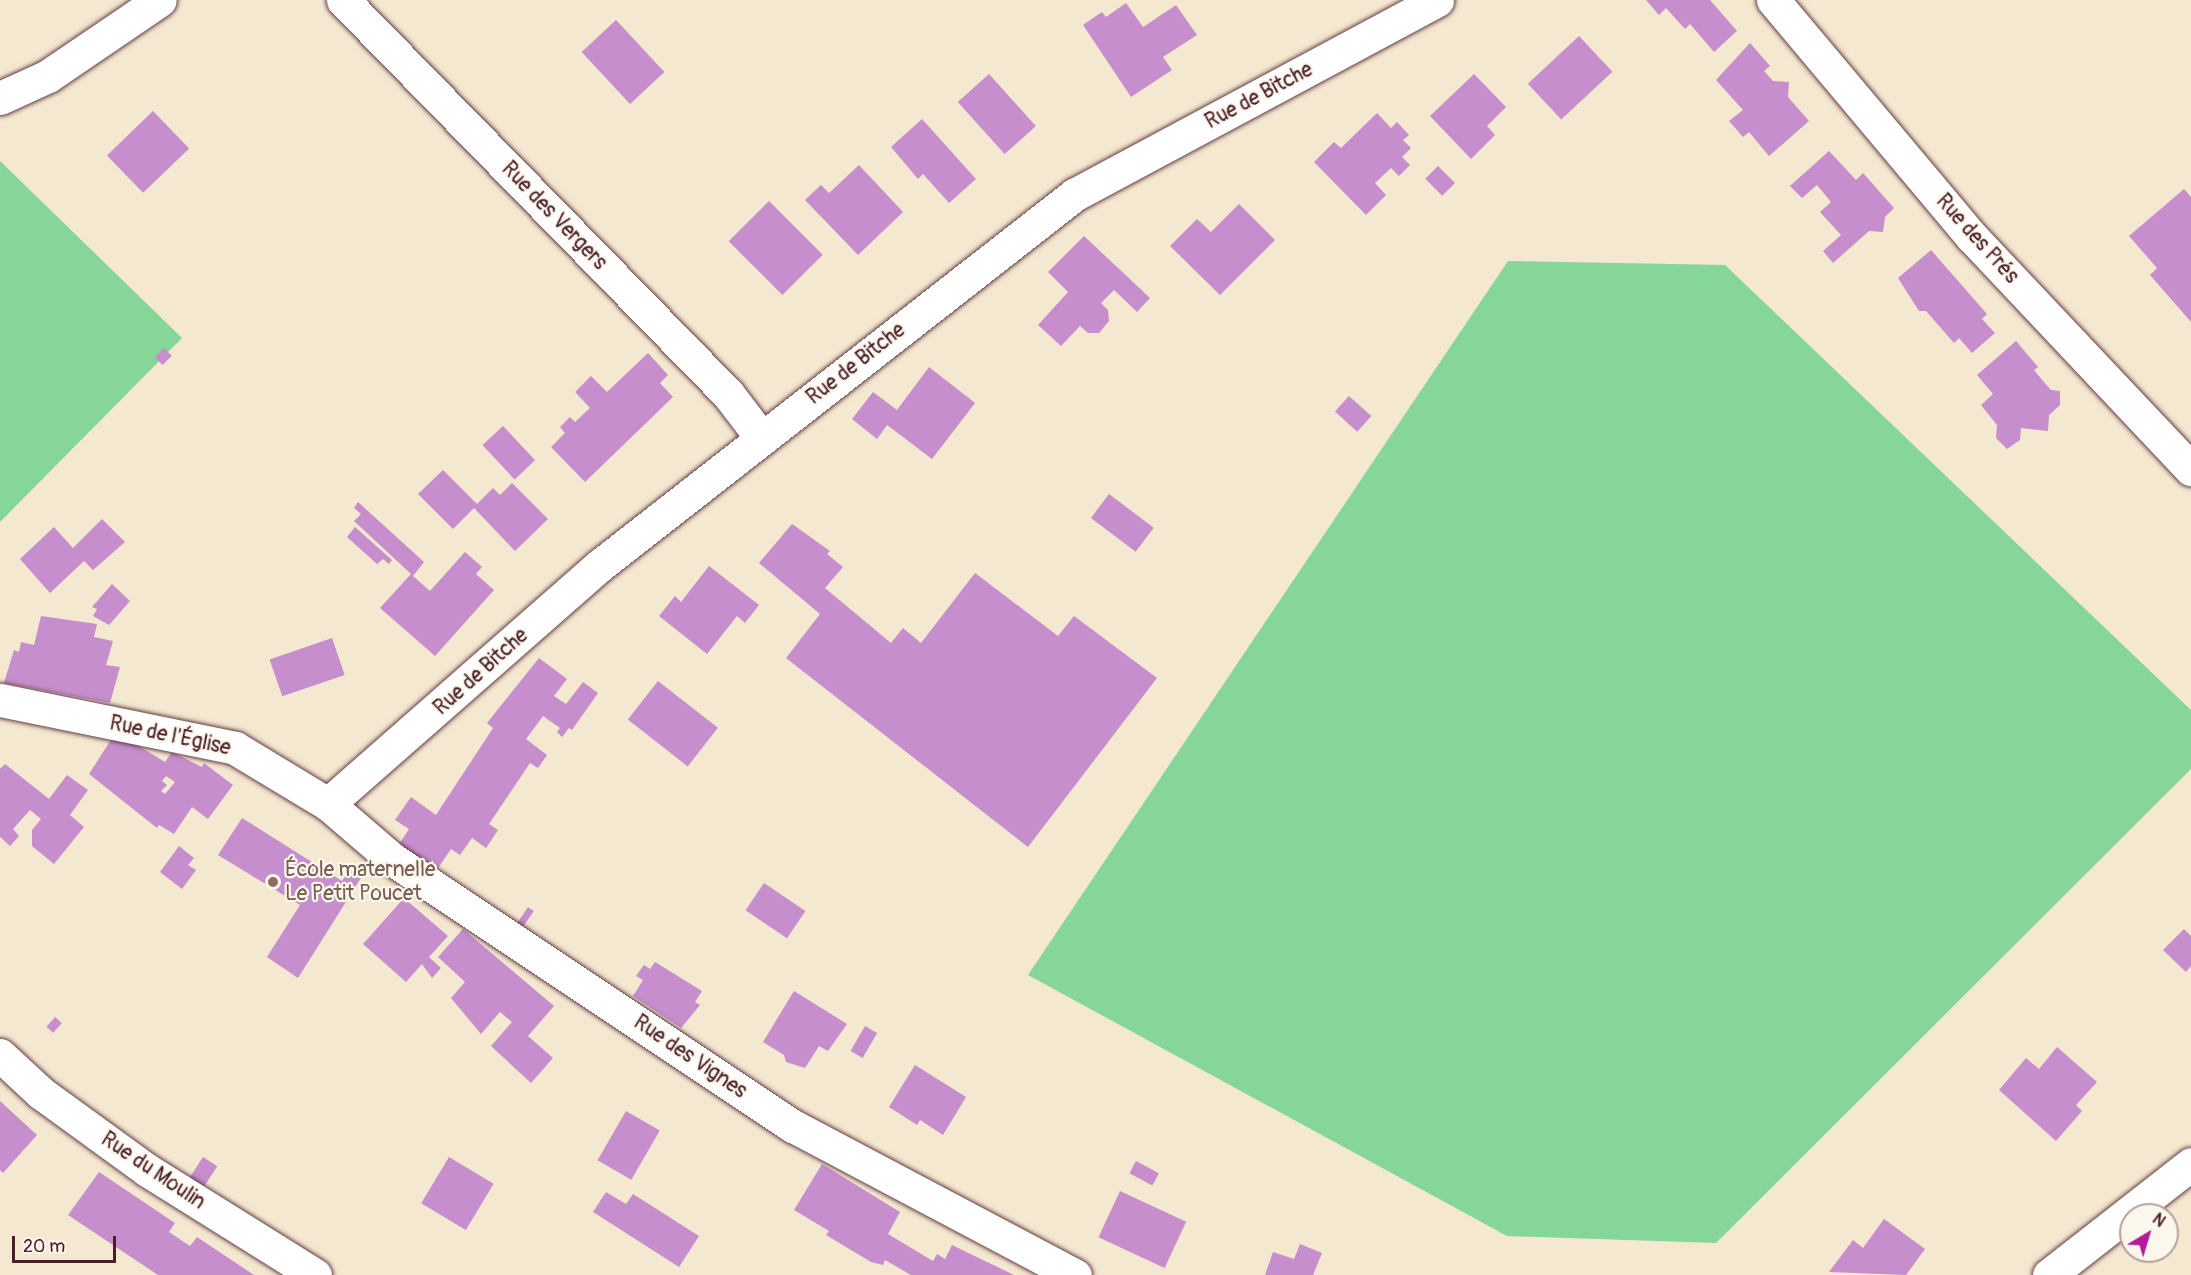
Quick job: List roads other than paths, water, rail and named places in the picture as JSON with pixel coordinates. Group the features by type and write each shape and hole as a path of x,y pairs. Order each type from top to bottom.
{"street":[{"path":"0,99 48,76 160,0"},
{"name":"Rue des Vergers","path":"343,0 728,394 760,437"},
{"name":"Rue de Bitche","path":"328,804 599,566 760,437 1074,195 1437,0"},
{"name":"Rue des Prés","path":"1773,0 1972,237 2191,469"},
{"name":"Rue de l'Église","path":"0,700 235,748 328,804"},
{"name":"Rue des Vignes","path":"328,804 392,859 793,1126 1075,1275"},
{"name":"Rue du Moulin","path":"0,1055 41,1093 147,1170 315,1275"},
{"path":"2049,1275 2191,1164"}],"place":[{"name":"École maternelle Le Petit Poucet","path":"273,882"}]}
